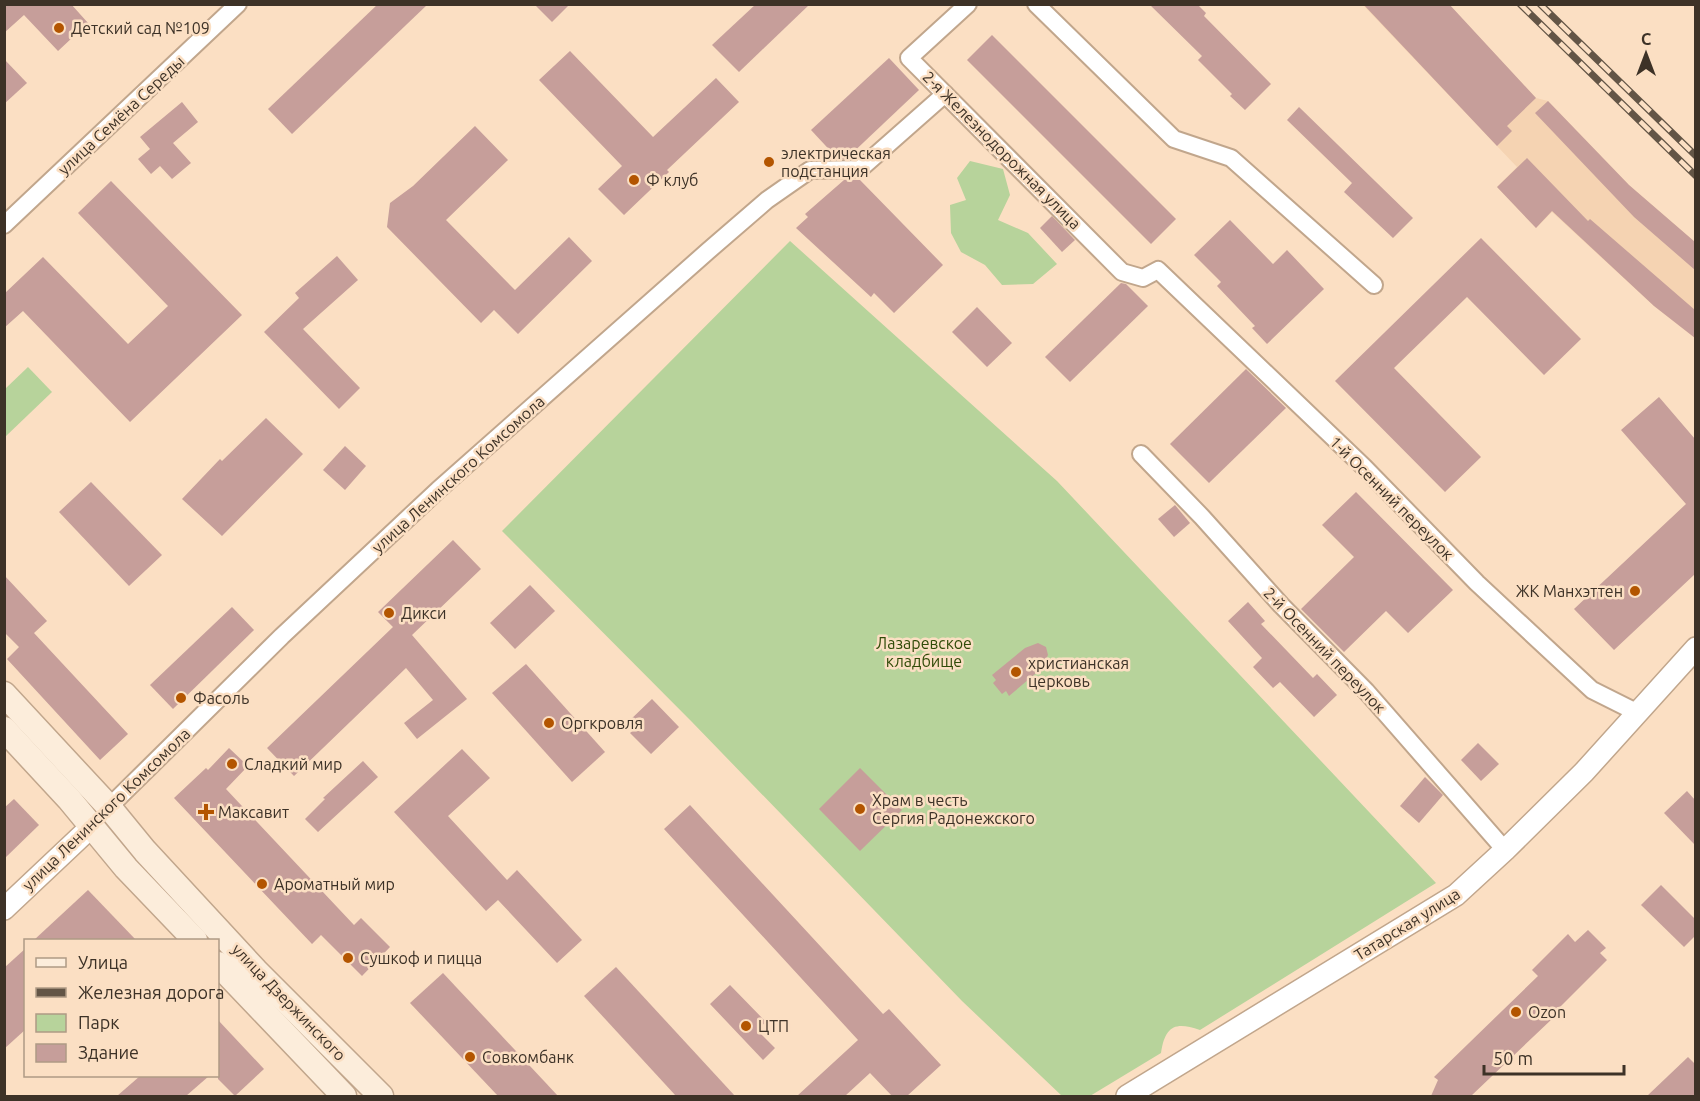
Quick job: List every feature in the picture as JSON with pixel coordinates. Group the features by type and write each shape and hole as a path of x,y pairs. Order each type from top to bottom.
{"main road":[{"name":"улица Дзержинского","path":"4,694 256,970 381,1096"},
{"path":"4,729 92,826 126,868 194,939"},
{"name":"улица Ленинского Комсомола","path":"92,826 109,807"},
{"name":"улица Дзержинского","path":"219,965 344,1096"}],"street":[{"name":"улица Семёна Середы","path":"4,225 238,4"},
{"name":"2-я Железнодорожная улица","path":"968,4 909,58 1122,272 1143,278 1158,270"},
{"path":"1036,4 1174,139 1231,158 1374,285"},
{"name":"улица Ленинского Комсомола","path":"109,807 282,636 422,504 716,243 767,200 810,170 860,169 945,94"},
{"name":"1-й Осенний переулок","path":"1158,270 1364,467 1477,584 1584,683 1592,690 1636,712"},
{"name":"2-й Осенний переулок","path":"1141,454 1202,517 1281,605 1366,691 1505,850"},
{"name":"Татарская улица","path":"1127,1096 1456,896 1584,772 1695,648"},
{"name":"улица Ленинского Комсомола","path":"4,909 92,826"}],"shaded area":[{"path":"1363,5 1449,5 1536,98 1548,101 1629,185 1695,242 1695,338 1654,306 1552,212 1536,228 1497,187 1517,167"}],"green space":[{"path":"970,161 1003,169 1010,195 998,220 1028,233 1057,264 1033,284 1002,285 985,265 961,252 951,233 950,205 966,200 957,178"},
{"name":"Лазаревское кладбище","path":"790,241 1057,481 1436,883 1200,1030 1184,1026 1173,1028 1165,1037 1161,1053 1090,1096 1062,1096 962,1001 692,722 502,531"},
{"path":"28,367 52,392 5,437 5,389"}],"building":[{"name":"Детский сад №109","path":"4,4 71,4 88,23 58,51 24,15 4,33"},
{"path":"378,4 428,4 292,134 268,109"},
{"path":"534,4 570,4 552,22"},
{"path":"756,4 810,4 739,72 712,45"},
{"path":"1149,4 1197,4 1206,13 1204,16 1271,84 1245,110 1198,60 1202,56"},
{"path":"1363,4 1449,4 1536,98 1507,126 1512,131 1497,146"},
{"path":"992,35 1176,219 1151,244 967,60"},
{"path":"570,51 653,137 716,78 739,102 667,170 669,172 624,215 598,189 622,166 539,80"},
{"path":"889,58 919,90 846,159 838,159 811,130"},
{"path":"4,59 27,83 4,104"},
{"path":"1548,101 1629,185 1695,242 1695,270 1634,217 1535,113"},
{"path":"182,102 198,122 173,143 191,163 172,179 160,166 151,174 138,159 150,149 140,137"},
{"path":"1299,107 1413,218 1393,238 1344,192 1352,183 1287,120"},
{"path":"475,126 508,160 446,220 515,290 569,237 592,261 518,334 494,310 481,323 387,227 390,203 413,186"},
{"path":"1527,158 1588,221 1590,219 1695,310 1695,338 1654,306 1552,211 1536,228 1497,187"},
{"path":"844,180 860,180 943,265 894,313 874,293 871,297 796,228 808,217 805,214"},
{"path":"111,181 242,315 130,422 23,311 4,328 4,294 43,257 128,344 168,306 78,213"},
{"path":"1052,216 1075,240 1062,252 1040,228"},
{"path":"1230,220 1273,264 1287,250 1324,289 1267,344 1252,328 1255,326 1217,286 1221,282 1194,255"},
{"path":"1481,238 1581,339 1544,375 1467,297 1394,368 1481,457 1445,492 1335,381"},
{"path":"337,256 358,280 303,329 360,388 339,409 264,332 299,298 295,293"},
{"path":"1121,283 1126,284 1148,306 1070,382 1045,357"},
{"path":"977,307 1012,343 987,367 952,332"},
{"path":"1246,369 1286,408 1209,483 1170,444"},
{"name":"ЖК Манхэттен","path":"1659,397 1695,439 1695,574 1614,650 1574,609 1686,504 1621,430"},
{"path":"266,418 303,454 222,536 182,499 220,459 222,461"},
{"path":"345,446 366,466 345,490 323,470"},
{"path":"91,482 162,555 129,586 59,512"},
{"path":"1356,492 1453,590 1408,633 1386,611 1344,652 1301,609 1354,557 1322,525"},
{"path":"1175,505 1190,523 1174,537 1158,519"},
{"path":"453,540 481,569 412,635 467,699 417,739 404,723 433,700 406,668 294,776 267,748 393,627 378,612"},
{"path":"4,575 47,621 34,633 128,734 100,760 7,659 19,647 4,632"},
{"path":"530,585 555,611 515,649 490,623"},
{"path":"1248,602 1265,621 1261,624 1313,678 1317,674 1337,695 1314,717 1280,682 1273,688 1253,667 1262,658 1228,621"},
{"path":"232,607 254,630 173,709 150,685"},
{"name":"христианская церковь","path":"1038,643 1046,647 1048,655 1041,669 1009,696 1006,691 1002,694 993,683 996,680 992,675 1025,648"},
{"name":"Оргкровля","path":"526,664 605,752 572,782 492,693"},
{"path":"652,699 679,727 651,754 630,733 635,729 628,722"},
{"path":"1478,743 1499,764 1481,781 1461,760"},
{"path":"229,748 248,766 226,789 354,925 361,918 390,947 362,976 321,935 312,944 174,798 206,768 208,770"},
{"path":"462,749 490,778 448,816 507,880 517,870 582,940 557,963 498,900 486,911 394,812"},
{"path":"363,761 378,777 318,832 305,819 325,799 323,798"},
{"name":"Храм в честь Сергия Радонежского","path":"860,768 902,810 860,851 819,809"},
{"path":"1425,777 1443,795 1419,823 1400,806"},
{"path":"1687,791 1695,800 1695,845 1664,813"},
{"path":"14,799 39,825 4,859 4,808"},
{"path":"690,805 883,1014 889,1009 941,1065 907,1096 892,1096 870,1073 845,1096 797,1096 858,1040 664,829"},
{"path":"1661,885 1695,919 1695,936 1684,947 1641,905"},
{"path":"88,890 135,939 35,939"},
{"path":"1588,930 1606,948 1600,953 1607,960 1550,1017 1552,1019 1471,1096 1431,1096 1438,1080 1434,1077 1538,976 1532,970 1568,934 1575,942"},
{"path":"24,950 24,1031 4,1049 4,968"},
{"path":"616,967 735,1096 676,1096 584,996"},
{"path":"443,973 558,1096 498,1096 410,1003"},
{"name":"ЦТП","path":"730,985 766,1022 757,1030 775,1048 763,1060 710,1004"},
{"path":"219,1021 264,1069 235,1096 218,1079"},
{"path":"1688,1057 1695,1064 1695,1096 1647,1096"},
{"path":"139,1077 208,1077 186,1096 117,1096"}],"railway":[{"path":"1520,4 1696,176"},
{"path":"1540,4 1696,156"}],"place":[{"name":"Детский сад №109","path":"59,28"},
{"name":"электрическая подстанция","path":"769,162"},
{"name":"Ф клуб","path":"634,180"},
{"name":"ЖК Манхэттен","path":"1635,591"},
{"name":"Дикси","path":"389,613"},
{"name":"христианская церковь","path":"1016,672"},
{"name":"Фасоль","path":"181,698"},
{"name":"Оргкровля","path":"549,723"},
{"name":"Сладкий мир","path":"232,764"},
{"name":"Храм в честь Сергия Радонежского","path":"860,809"},
{"name":"Максавит","path":"206,812"},
{"name":"Ароматный мир","path":"262,884"},
{"name":"Сушкоф и пицца","path":"348,958"},
{"name":"Ozon","path":"1516,1012"},
{"name":"ЦТП","path":"746,1026"},
{"name":"Совкомбанк","path":"470,1057"}]}
